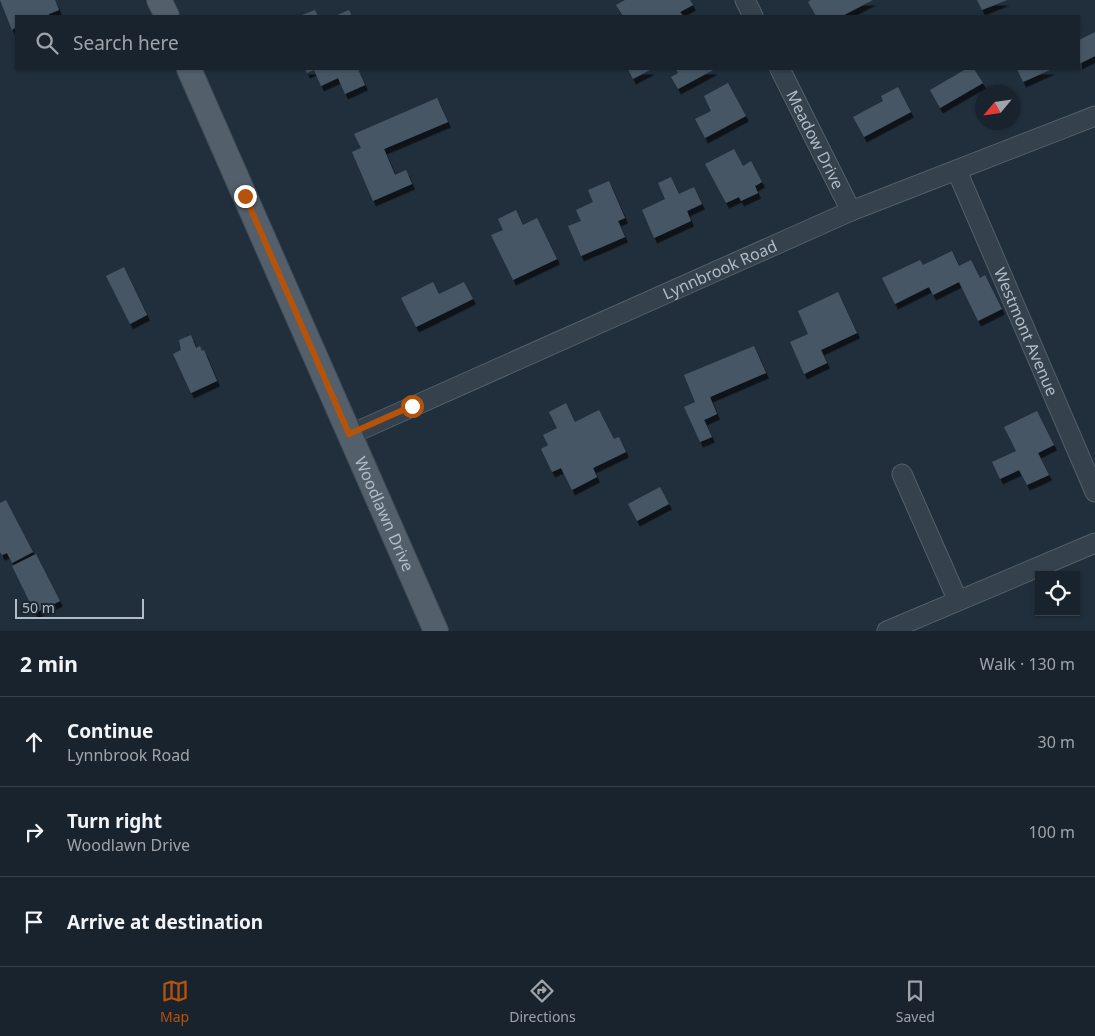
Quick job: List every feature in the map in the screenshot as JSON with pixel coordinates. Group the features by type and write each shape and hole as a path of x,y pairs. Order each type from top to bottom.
{"main road":[{"path":"159,0 166,15"},
{"name":"Woodlawn Drive","path":"189,70 436,631"}],"street":[{"path":"745,0 752,15"},
{"name":"Meadow Drive","path":"780,70 851,211"},
{"name":"Lynnbrook Road","path":"349,434 851,211 1095,116"},
{"name":"Westmont Avenue","path":"956,171 1095,492"},
{"path":"902,474 958,601"},
{"path":"887,631 1095,543"}],"building":[{"path":"0,0 55,0 59,10 49,15 15,15 15,28 12,30"},
{"path":"625,0 690,0 693,5 680,12 682,15 622,15 616,5"},
{"path":"811,0 873,0 844,15 815,15 808,2"},
{"path":"977,0 1007,0 982,10"},
{"path":"315,10 318,15 302,15"},
{"path":"349,10 352,15 337,15"},
{"path":"1095,32 1095,56 1080,64 1080,40"},
{"path":"314,70 358,70 365,85 345,94 338,78 321,86"},
{"path":"628,70 650,70 633,79"},
{"path":"676,70 713,70 678,89 671,77 678,73"},
{"path":"964,70 975,70 983,83 975,85 975,88 940,108 930,90"},
{"path":"1017,70 1050,70 1023,82"},
{"path":"728,83 746,116 705,138 695,119 711,111 704,96"},
{"path":"898,87 911,112 864,137 853,117 883,101 881,96"},
{"path":"437,98 448,122 384,149 395,175 406,170 412,184 373,201 352,152 361,148 354,134"},
{"path":"734,149 743,166 751,161 762,182 755,186 758,193 741,201 739,197 726,203 705,164"},
{"path":"671,177 679,194 694,187 702,204 687,211 691,221 654,238 642,210 665,199 658,183"},
{"path":"609,181 625,218 618,221 625,237 581,256 568,226 581,221 576,210 593,202 588,190"},
{"path":"516,210 523,225 537,218 557,259 513,280 491,235 503,230 498,219"},
{"path":"952,251 959,266 971,260 980,278 985,275 1002,309 978,321 959,282 933,295 929,287 895,304 882,278 920,260 923,265"},
{"path":"124,267 147,315 130,324 106,276"},
{"path":"433,282 439,294 464,282 473,299 416,327 401,298"},
{"path":"838,292 857,333 821,350 827,363 804,374 790,342 808,334 798,311"},
{"path":"191,335 196,348 200,346 202,351 204,350 217,381 191,393 173,354 181,350 179,340"},
{"path":"754,346 766,373 710,397 717,414 704,420 712,437 700,442 684,407 695,402 684,375"},
{"path":"566,403 575,422 599,410 614,439 619,437 626,452 593,468 597,477 572,490 561,468 552,472 541,449 548,445 543,435 557,428 549,412"},
{"path":"1037,411 1054,445 1038,453 1049,475 1027,485 1019,470 1000,479 992,462 1016,451 1004,427"},
{"path":"660,487 669,504 637,521 628,504"},
{"path":"6,500 33,552 12,563 7,553 2,555 0,552 0,503"},
{"path":"36,554 60,601 35,613 12,566"}],"route":[{"path":"245,196 349,434 412,406"}]}
